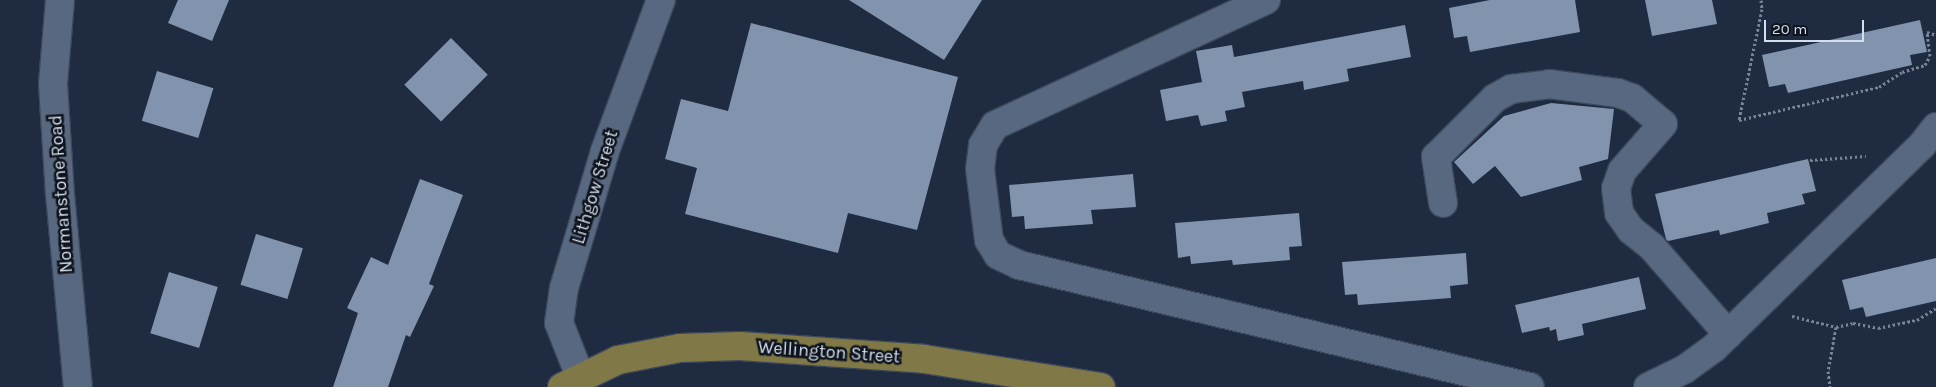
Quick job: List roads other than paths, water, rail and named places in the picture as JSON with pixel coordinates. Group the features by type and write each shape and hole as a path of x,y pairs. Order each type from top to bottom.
{"main road":[{"name":"Wellington Street","path":"571,382 618,360 659,351 740,346 924,359 1100,387"}],"street":[{"name":"Normanstone Road","path":"60,0 53,84 78,387"},
{"name":"Lithgow Street","path":"571,382 559,323 564,288 605,151 660,0"},
{"path":"1266,0 995,125 983,145 980,169 989,240 998,255 1018,264 1530,387"},
{"path":"1443,203 1436,157 1495,98 1511,89 1549,84 1618,93 1632,98 1663,124 1622,171 1616,188 1619,213 1631,230 1652,247 1728,334"},
{"path":"1648,387 1685,369 1728,334 1922,145 1936,127"}]}
